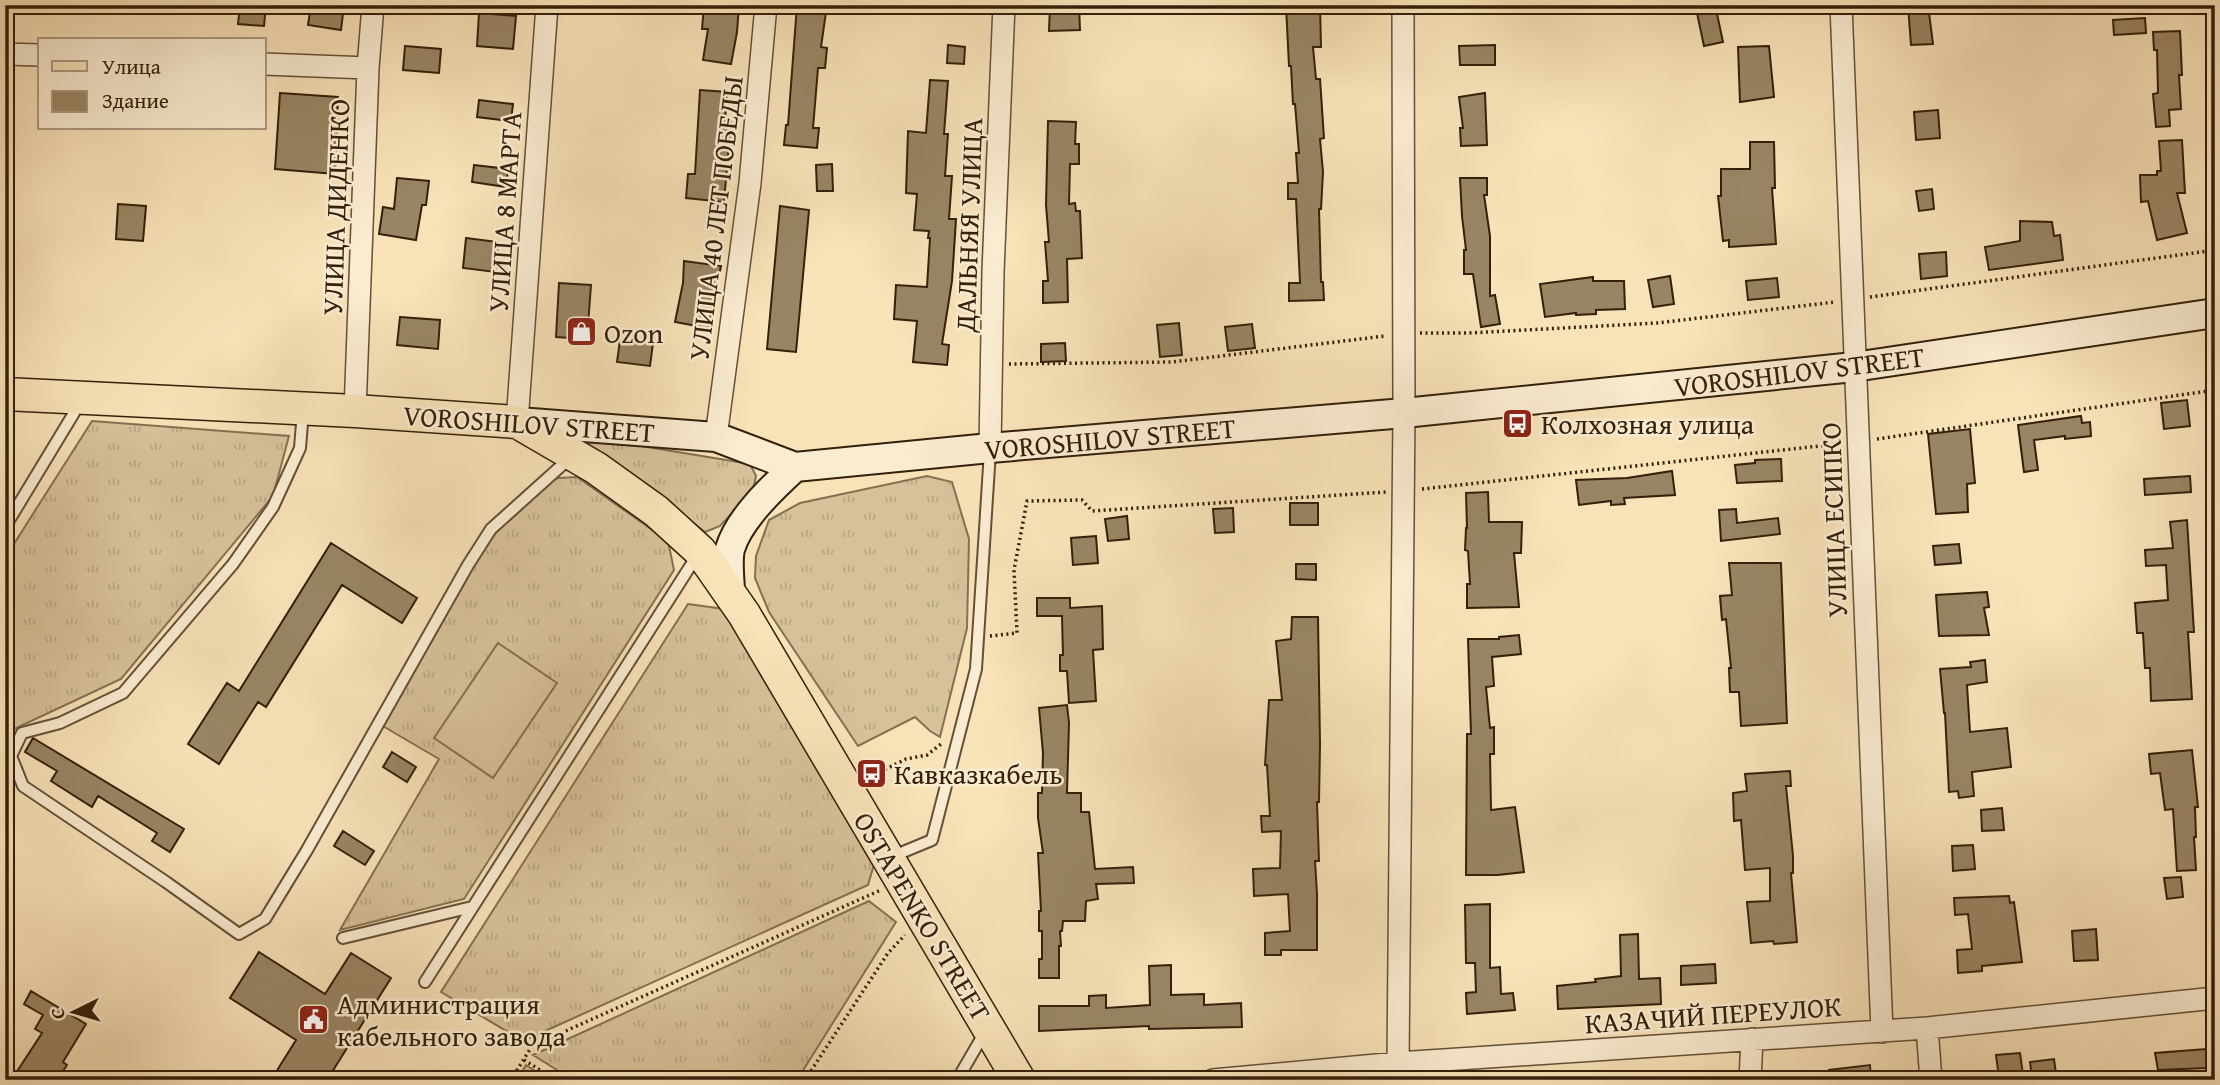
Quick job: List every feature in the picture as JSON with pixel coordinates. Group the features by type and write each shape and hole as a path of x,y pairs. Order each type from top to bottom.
{"main road":[{"name":"VOROSHILOV STREET","path":"5,394 355,411 716,437 795,467 1404,413 1854,368 2215,313"},
{"name":"OSTAPENKO STREET","path":"517,422 596,468 656,511 699,551 730,594 1019,1080"},
{"path":"730,594 729,553 735,537 767,493 795,467"}],"street":[{"name":"УЛИЦА ДИДЕНКО","path":"355,411 368,68 373,5"},
{"name":"УЛИЦА 8 МАРТА","path":"517,422 547,5"},
{"name":"УЛИЦА 40 ЛЕТ ПОБЕДЫ","path":"716,437 750,183 766,5"},
{"name":"ДАЛЬНЯЯ УЛИЦА","path":"990,448 993,272 1004,5"},
{"path":"1398,1063 1404,491 1403,5"},
{"name":"УЛИЦА ЕСИПКО","path":"1841,5 1882,1032"},
{"path":"5,54 38,55"},
{"path":"266,64 368,68"},
{"name":"КАЗАЧИЙ ПЕРЕУЛОК","path":"1213,1080 1398,1063 1882,1032 2215,998"},
{"path":"1927,1028 1931,1080"},
{"path":"1750,1080 1752,1039"}],"lane":[{"path":"5,527 83,398"},
{"path":"303,408 300,448 273,507 233,564 123,693 60,723 22,733 11,756 23,786 239,933 265,919 454,588 491,530 573,455"},
{"path":"895,869 932,840 976,669 990,448"},
{"path":"425,982 699,551"},
{"path":"5,764 18,772"},
{"path":"343,938 472,907"},
{"path":"957,1080 989,1026"}],"path":[{"path":"991,363 1044,365 1172,362 1404,333 1469,333 1657,323 1852,300 2215,250"},
{"path":"978,637 1017,632 1014,570 1027,501 1082,500 1092,511 1404,491 1858,442 2215,390"},
{"path":"880,772 906,759 927,755 950,738"},
{"path":"511,1080 532,1046 895,869"},
{"path":"805,1080 888,953 923,916"},
{"path":"524,1060 556,1080"}],"green space":[{"path":"92,421 289,436 273,496 121,679 14,729 5,746 5,558"},
{"path":"599,439 750,464 756,476 753,491 720,526 705,532 588,445"},
{"path":"927,476 952,482 969,539 967,628 940,737 915,717 858,746 769,612 755,578 756,556 769,520 800,503"},
{"path":"577,477 668,541 674,570 464,899 340,930 439,759 381,725 488,541 542,485 558,478"},
{"path":"688,604 724,609 875,861 868,885 523,1041 441,992"},
{"path":"498,643 557,683 493,778 434,738"},
{"path":"869,901 896,922 797,1080 573,1080 533,1055"},
{"path":"526,1065 549,1080 517,1080"}],"building":[{"path":"240,5 266,5 264,26 238,24"},
{"path":"311,5 344,5 341,30 308,25"},
{"path":"704,5 739,6 731,64 703,60 708,29 702,29"},
{"path":"797,5 827,5 821,47 827,48 825,68 818,68 813,128 819,128 817,148 784,145 788,125"},
{"path":"1050,5 1079,5 1080,30 1049,31"},
{"path":"1286,5 1320,5 1321,47 1313,47 1316,79 1320,79 1324,138 1320,139 1323,172 1319,209 1324,300 1289,301 1289,283 1300,283 1296,199 1288,199 1288,183 1298,183 1296,153 1299,153 1289,66"},
{"path":"1908,5 1928,5 1933,44 1911,45"},
{"path":"1716,9 1723,42 1704,46 1697,13"},
{"path":"479,13 516,16 513,49 477,46"},
{"path":"2145,18 2146,33 2114,35 2113,20"},
{"path":"2180,31 2181,109 2169,110 2170,126 2156,127 2153,94 2158,93 2157,50 2154,50 2153,32"},
{"path":"948,45 965,47 964,64 947,63"},
{"path":"1495,45 1495,65 1460,65 1459,46"},
{"path":"405,46 441,49 439,73 403,70"},
{"path":"1769,46 1774,97 1740,102 1738,47"},
{"path":"930,80 948,81 944,134 948,134 945,176 952,176 949,219 956,219 952,281 942,344 949,345 947,365 913,362 917,321 894,319 896,285 927,287 929,231 914,230 917,194 906,193 908,131 926,133"},
{"path":"700,90 727,92 725,121 731,121 724,202 686,198 688,174 695,174"},
{"path":"280,93 338,97 335,174 275,169"},
{"path":"1485,93 1487,145 1461,146 1460,128 1463,128 1459,97"},
{"path":"479,100 513,104 511,121 477,117"},
{"path":"1938,110 1940,138 1916,140 1914,112"},
{"path":"1048,121 1076,122 1075,144 1079,144 1079,164 1070,164 1069,204 1075,203 1076,211 1080,211 1082,258 1067,259 1068,302 1043,303 1043,281 1048,281 1045,242 1049,242 1046,205"},
{"path":"2182,140 2185,193 2177,193 2187,233 2157,240 2148,201 2141,202 2140,175 2157,175 2157,171 2161,171 2159,141"},
{"path":"1750,142 1774,142 1775,188 1772,188 1776,244 1729,247 1729,240 1723,241 1718,196 1721,196 1721,169 1750,169"},
{"path":"832,164 833,191 817,191 816,165"},
{"path":"474,165 508,169 506,187 472,182"},
{"path":"397,178 429,181 426,205 422,205 416,240 379,234 383,207 394,209"},
{"path":"1460,178 1487,178 1487,195 1484,195 1490,236 1490,296 1495,295 1500,324 1481,327 1473,274 1464,274 1466,250"},
{"path":"1932,189 1934,209 1919,211 1916,191"},
{"path":"118,204 146,206 143,241 116,239"},
{"path":"780,206 809,210 796,352 767,349"},
{"path":"2020,221 2052,222 2054,236 2060,235 2063,260 1989,270 1985,247 2020,241"},
{"path":"466,238 498,242 495,272 463,268"},
{"path":"1946,252 1947,276 1921,279 1919,254"},
{"path":"684,261 721,266 708,328 675,322 683,283"},
{"path":"1670,276 1674,304 1653,307 1648,280"},
{"path":"1593,277 1593,281 1624,281 1625,309 1545,317 1540,284"},
{"path":"1777,278 1779,297 1748,300 1746,281"},
{"path":"559,283 591,285 587,339 556,337"},
{"path":"400,317 440,320 438,349 397,345"},
{"path":"1179,323 1182,355 1160,357 1157,325"},
{"path":"1252,324 1255,348 1228,351 1225,327"},
{"path":"620,340 653,343 650,366 617,362"},
{"path":"1065,343 1066,361 1041,362 1041,344"},
{"path":"2187,400 2190,426 2164,429 2161,403"},
{"path":"2081,416 2082,423 2090,422 2091,436 2034,440 2038,470 2024,472 2018,425"},
{"path":"1970,429 1975,483 1967,484 1968,512 1936,514 1928,434"},
{"path":"1781,459 1782,481 1737,483 1735,465 1755,463 1755,460"},
{"path":"1672,471 1675,495 1624,498 1625,504 1611,505 1611,501 1579,505 1576,480 1627,478"},
{"path":"2190,476 2191,492 2145,495 2144,479"},
{"path":"1488,492 1489,522 1522,522 1521,553 1514,553 1519,607 1467,608 1467,584 1470,584 1468,551 1465,550 1466,493"},
{"path":"1290,503 1318,503 1318,525 1290,525"},
{"path":"1233,508 1234,532 1215,533 1213,509"},
{"path":"1736,509 1737,523 1778,518 1780,534 1721,541 1719,510"},
{"path":"1127,516 1129,539 1108,541 1105,519"},
{"path":"2187,520 2194,632 2188,632 2192,699 2151,701 2150,668 2145,668 2143,633 2137,633 2135,603 2168,600 2166,565 2146,566 2145,550 2173,548 2170,522"},
{"path":"1096,536 1098,563 1073,565 1071,538"},
{"path":"331,543 417,598 402,623 342,585 266,707 258,702 219,764 188,744 227,683 239,691"},
{"path":"1959,544 1961,563 1935,565 1933,546"},
{"path":"1729,563 1781,563 1787,723 1741,726 1739,692 1730,692 1731,668 1726,619 1722,620 1720,596 1732,595"},
{"path":"1296,564 1316,564 1316,580 1296,579"},
{"path":"1987,592 1989,607 1984,608 1989,635 1939,636 1936,595"},
{"path":"1037,598 1070,598 1070,608 1102,606 1103,649 1093,650 1096,701 1069,703 1067,671 1060,671 1060,655 1063,655 1062,616 1037,616"},
{"path":"1292,617 1318,617 1320,744 1317,802 1319,861 1315,861 1317,950 1281,950 1281,955 1265,955 1265,933 1290,931 1288,894 1254,896 1253,869 1280,868 1281,831 1262,832 1261,816 1270,816 1265,765 1269,700 1282,700 1276,641 1291,639"},
{"path":"1519,635 1521,654 1492,657 1494,686 1486,687 1490,728 1494,727 1494,754 1490,754 1491,810 1515,807 1524,872 1466,875 1467,734 1471,734 1468,639 1499,639"},
{"path":"1985,660 1987,682 1967,685 1970,732 2007,728 2011,767 1972,772 1974,796 1959,798 1958,791 1949,792 1940,669 1971,667 1970,662"},
{"path":"1067,705 1067,793 1081,793 1081,812 1089,812 1095,869 1133,867 1134,883 1096,884 1098,899 1086,901 1085,921 1063,921 1060,931 1059,978 1039,978 1042,931 1039,931 1041,911 1038,853 1043,853 1038,793 1042,793 1043,753 1039,708"},
{"path":"33,738 184,829 170,852 152,841 157,833 98,796 92,807 51,781 57,771 25,752"},
{"path":"2192,750 2198,807 2195,807 2194,837 2196,870 2177,871 2173,809 2165,810 2160,773 2151,774 2149,754"},
{"path":"392,752 416,767 407,782 383,767"},
{"path":"1790,771 1791,786 1786,786 1797,942 1751,943 1747,902 1770,901 1770,868 1745,870 1741,820 1734,821 1733,793 1747,791 1745,774"},
{"path":"2002,808 2004,830 1982,831 1981,810"},
{"path":"343,831 374,851 365,865 334,846"},
{"path":"1973,845 1975,869 1953,871 1952,846"},
{"path":"2181,877 2183,897 2167,899 2164,878"},
{"path":"2009,896 2010,903 2014,902 2022,962 1982,966 1982,971 1958,973 1957,950 1972,949 1968,914 1955,915 1954,898"},
{"path":"1490,904 1490,968 1500,967 1501,994 1513,993 1515,1010 1467,1014 1466,993 1476,992 1475,963 1466,963 1465,905"},
{"path":"2096,929 2098,960 2074,961 2072,931"},
{"path":"1638,934 1639,979 1660,978 1661,1004 1558,1009 1557,986 1621,976 1620,935"},
{"name":"Администрация кабельного завода","path":"259,952 325,994 351,953 391,978 327,1080 271,1080 296,1040 230,998"},
{"path":"1715,964 1716,983 1681,985 1681,966"},
{"path":"1171,965 1171,995 1204,994 1204,1005 1241,1003 1242,1027 1149,1029 1149,1026 1039,1031 1039,1006 1089,1006 1089,996 1106,995 1106,1008 1150,1005 1149,966"},
{"path":"31,991 86,1024 63,1062 67,1065 57,1080 27,1080 16,1073 42,1033 35,1029 43,1015 24,1004"},
{"path":"2206,1049 2207,1068 2158,1070 2155,1053"},
{"path":"2020,1053 2023,1075 1999,1078 1996,1055"},
{"path":"2054,1059 2056,1074 2032,1077 2030,1062"},
{"path":"1870,1065 1871,1080 1829,1080 1829,1070"}],"place":[{"name":"Ozon","path":"581,332"},
{"name":"Колхозная улица","path":"1518,423"},
{"name":"Кавказкабель","path":"871,773"},
{"name":"Администрация кабельного завода","path":"314,1019"}]}
